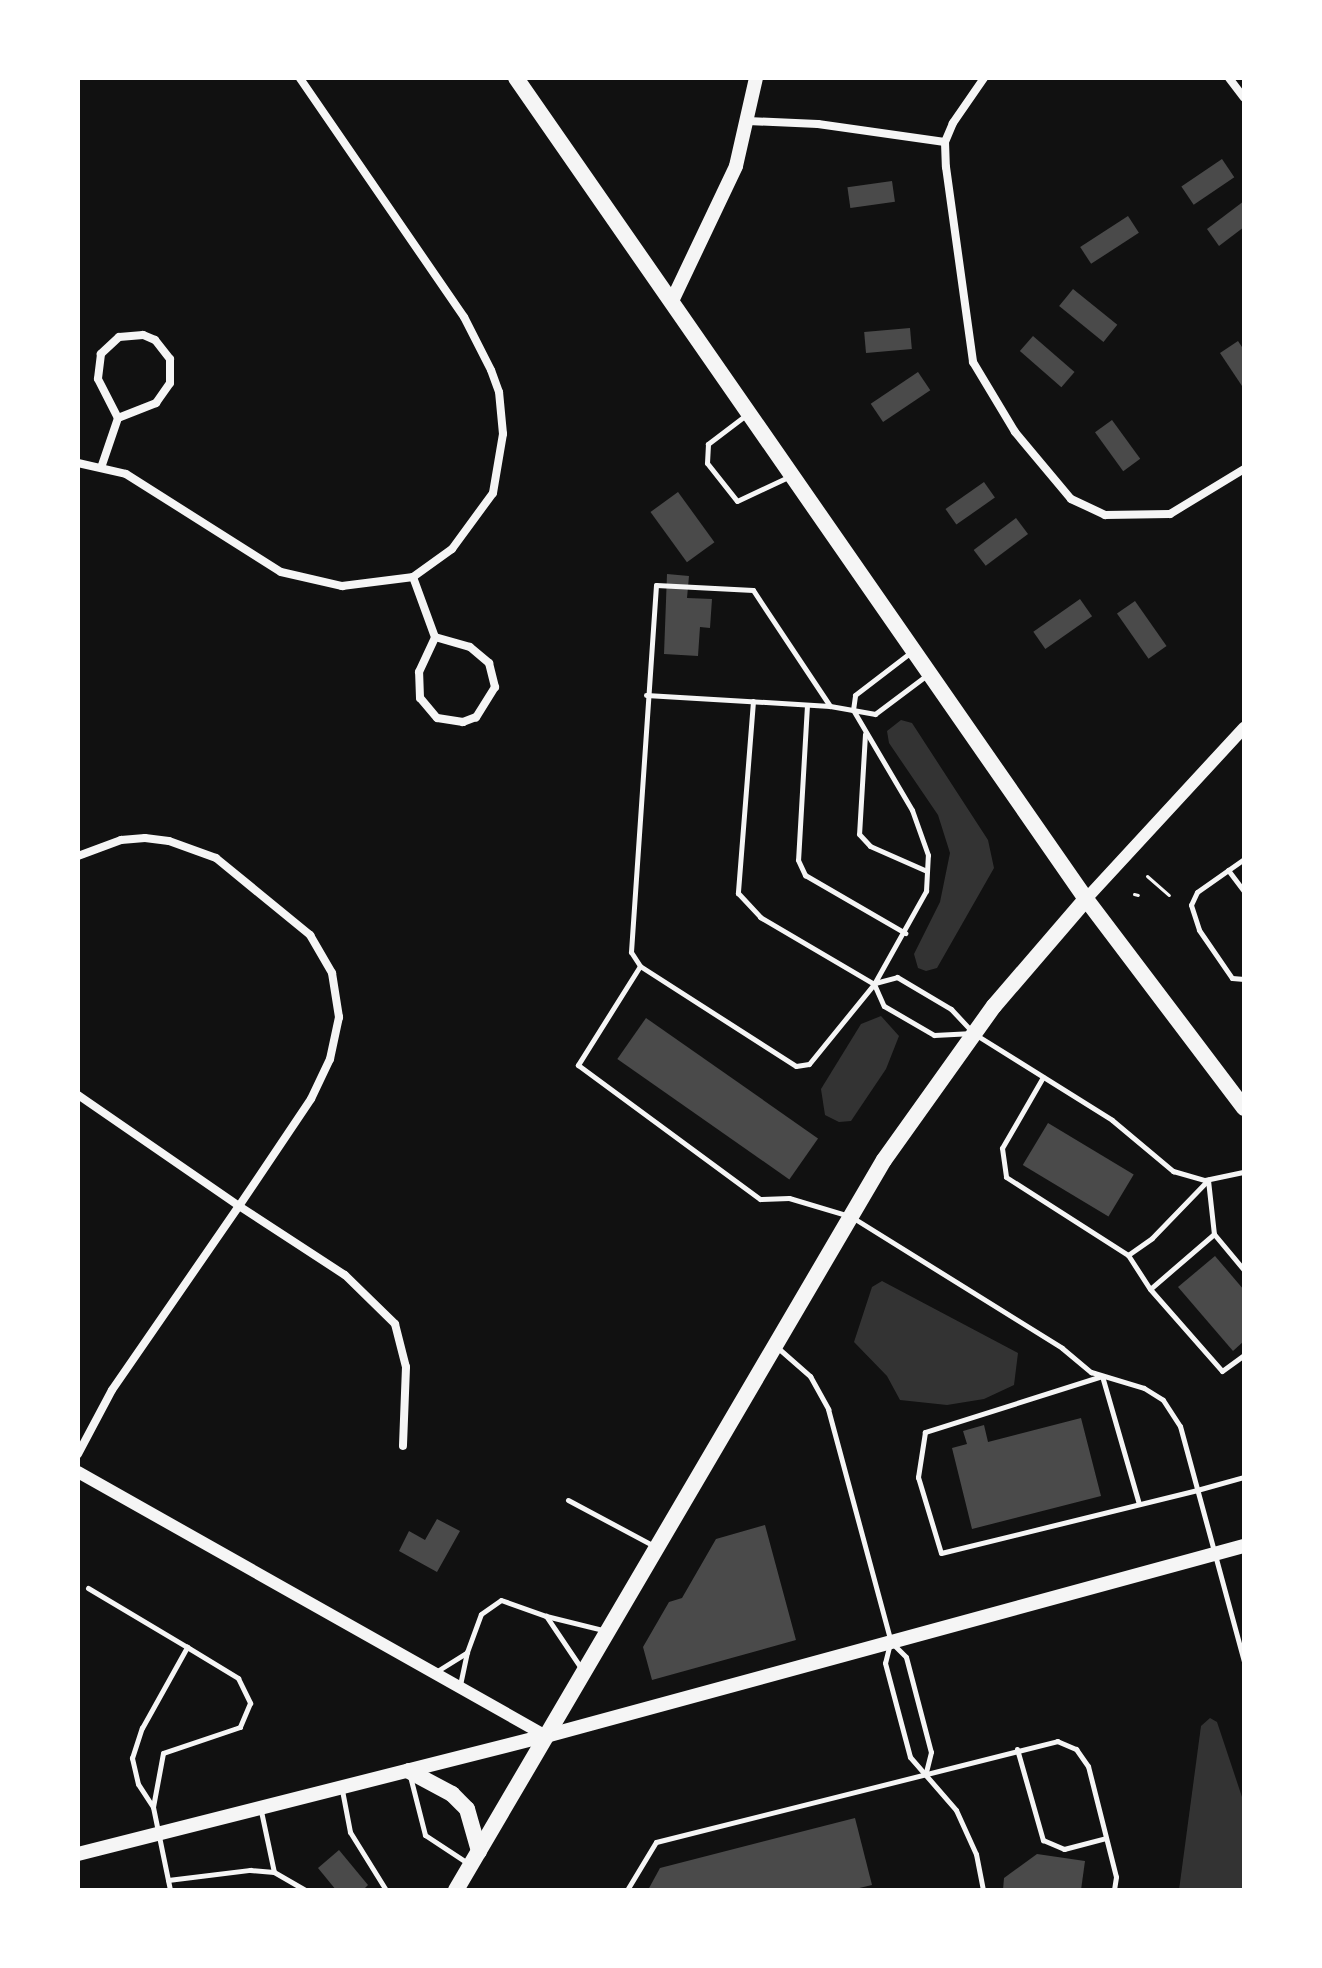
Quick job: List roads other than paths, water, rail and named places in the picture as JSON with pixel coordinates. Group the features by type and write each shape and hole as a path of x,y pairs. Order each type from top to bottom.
{"main road":[{"path":"516,78 1086,899 1243,1101"},
{"path":"672,301 736,166 756,78"},
{"path":"456,1890 851,1216 931,1088 973,1033 1086,899"},
{"path":"78,1854 546,1736 1244,1546"},
{"path":"409,1771 452,1794 467,1809 475,1858"}],"street":[{"path":"78,463 102,465 126,474 292,576 359,587 413,577 452,549 493,493 503,434 499,392 464,317 300,78"},
{"path":"984,78 965,101 945,142 973,362 1047,473 1071,499 1105,515 1135,519 1190,506 1244,469"},
{"path":"1229,78 1244,98"},
{"path":"748,121 818,124 945,142"},
{"path":"102,465 118,418 98,379 101,354 119,337 143,335 170,359 170,383 156,403 118,418"},
{"path":"413,577 435,637 419,672 420,698 437,718 463,722 476,717 492,699 489,663 470,647 435,637"},
{"path":"1086,899 1244,728"},
{"path":"78,856 121,840 145,838 193,848 276,902 323,954 338,995 330,1059 311,1099 112,1390 78,1454"},
{"path":"78,1095 345,1275 395,1324 406,1367 403,1446"},
{"path":"78,1472 546,1736"}],"lane":[{"path":"749,412 708,444 705,456 715,475 732,499 744,502 792,474"},
{"path":"830,706 753,590 656,585 646,695 631,952 640,966 796,1066 809,1064 874,984 926,891 928,855 912,810 853,710 855,695 914,650"},
{"path":"646,695 830,706 875,714 930,673"},
{"path":"753,701 738,893 760,917 874,984 884,1006 934,1035 973,1033"},
{"path":"807,705 798,860 805,875 905,933"},
{"path":"866,731 859,834 870,846 927,871"},
{"path":"1244,859 1197,892 1191,905 1199,930 1232,978 1244,979"},
{"path":"1228,870 1244,891"},
{"path":"640,966 578,1065 760,1199 789,1198 851,1216 1102,1376 1144,1388 1163,1400 1180,1426 1244,1662"},
{"path":"874,984 897,977 951,1009 973,1033 1112,1120 1173,1171 1208,1179 1244,1172"},
{"path":"1043,1077 1002,1148 1006,1177 1128,1255 1150,1289 1222,1371 1244,1355"},
{"path":"1208,1179 1214,1234 1244,1270"},
{"path":"1128,1255 1152,1238 1208,1179"},
{"path":"1150,1289 1214,1234"},
{"path":"775,1346 810,1376 828,1409 891,1642 906,1657 931,1752 926,1773"},
{"path":"1102,1376 1139,1504"},
{"path":"1102,1376 925,1432 918,1477 941,1553 1244,1477"},
{"path":"568,1500 657,1548"},
{"path":"88,1588 238,1678 250,1703 240,1727 163,1753 153,1807"},
{"path":"460,1687 467,1652 481,1614 501,1600 546,1616 608,1631"},
{"path":"546,1616 584,1672"},
{"path":"891,1642 885,1663 910,1757 956,1810 976,1854 983,1890"},
{"path":"170,1890 153,1807 138,1784 132,1758 142,1728 187,1647"},
{"path":"434,1673 467,1652"},
{"path":"627,1890 656,1842 1057,1741 1076,1749 1088,1766 1106,1838 1114,1890"},
{"path":"1017,1749 1043,1840 1064,1849 1106,1838"},
{"path":"409,1771 425,1835 475,1858"},
{"path":"341,1789 350,1832 386,1890"},
{"path":"260,1809 274,1872"},
{"path":"167,1880 274,1872 305,1890"}]}
